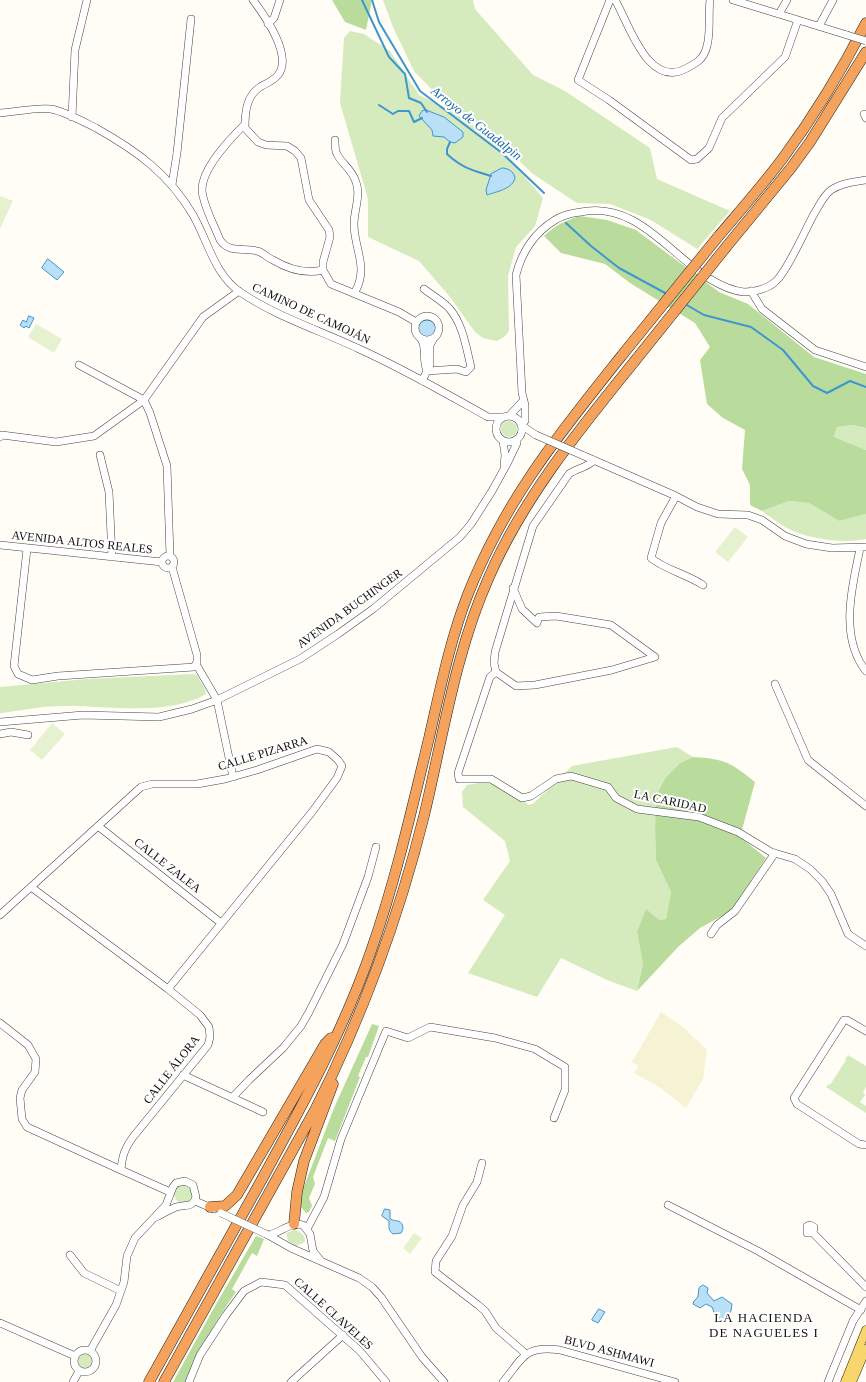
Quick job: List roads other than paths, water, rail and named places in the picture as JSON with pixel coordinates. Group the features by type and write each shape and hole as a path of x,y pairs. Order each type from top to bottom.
{"highway":[{"path":"149,1382 302,1106 341,1026 372,949 393,880 450,652 467,596 502,520 531,473 559,434 782,159 801,133 836,78 866,23"},
{"path":"164,1382 336,1068 371,988 406,886 457,674 488,579 514,526 560,454 791,168 810,142 866,52"},
{"path":"210,1207 225,1206 237,1195 325,1044 341,1026"},
{"path":"290,1226 304,1161 331,1092 336,1068"}],"main road":[{"path":"845,1382 866,1330"},
{"path":"852,1382 866,1349"}],"street":[{"path":"72,117 75,50 87,0"},
{"path":"253,0 268,24 281,51 283,61 278,75 252,94 247,103 245,128 250,136 258,142 266,145 287,146 295,151 301,158 309,200 314,210 329,230 330,237 323,262 323,270 331,284 355,292 399,312 416,322"},
{"path":"268,24 274,18 280,0"},
{"path":"610,0 578,80 609,100 691,160 697,159 709,148 722,118 785,57 798,20"},
{"path":"615,0 630,31 651,64 657,69 668,72 681,71 696,64 704,56 708,45 710,27 710,0"},
{"path":"733,0 866,41"},
{"path":"779,14 787,0"},
{"path":"819,26 833,0"},
{"path":"172,186 177,153 191,19"},
{"name":"CAMINO DE CAMOJÁN","path":"0,113 51,109 82,121 133,150 162,174 172,186 194,216 215,262 223,275 239,291 261,304 359,348 422,381 488,417 496,427"},
{"path":"245,124 231,138 210,167 202,187 205,201 220,240 224,246 259,251 273,261 305,272 312,273 323,270"},
{"path":"335,140 336,154 353,175 358,191 354,230 362,268 355,292"},
{"path":"521,425 525,421 525,405 523,401 516,275 519,264 530,242 537,233 557,219 587,210 612,212 653,233 685,262 715,282 736,291 752,291 767,288 780,278 820,203 830,190 842,184 866,180"},
{"path":"424,288 448,308 455,316 465,343 470,367 470,370 466,372 457,369 427,371"},
{"path":"0,437 2,435 56,442 94,436 144,400 203,317 239,291"},
{"path":"752,291 762,309 815,350 866,367"},
{"path":"422,381 427,371 430,365 430,345 439,330 436,320 426,316 420,318 416,322 415,330 424,344 424,364 427,371"},
{"path":"421,339 427,340 434,338"},
{"path":"79,365 144,400 150,412 167,466 170,556 174,562 172,567 197,655 196,664 217,700 233,777"},
{"path":"523,401 498,421 496,427 497,434 503,441 511,442 518,438 536,435"},
{"path":"506,416 515,418 521,425 536,435 676,496 697,507 718,514 748,515 762,520 785,536 806,544 832,548 863,548 852,588 851,625 857,655 866,671"},
{"name":"CAMINO DE CAMOJÁN","path":"488,417 506,416"},
{"path":"518,438 522,432 521,425"},
{"name":"AVENIDA BUCHINGER","path":"504,466 508,462 518,438"},
{"name":"AVENIDA BUCHINGER","path":"0,722 83,715 160,717 192,709 217,700 300,659 361,617 460,537 471,524 492,491 504,466 506,455 503,441"},
{"path":"100,455 109,492 112,557"},
{"path":"513,588 522,608 537,623 539,617 556,616 611,625 655,657 612,670 535,685 516,686 496,672 494,652 513,588 529,535 538,518 569,474 574,470 589,465 594,460"},
{"path":"676,496 661,523 651,558 660,565 690,577 703,585"},
{"name":"AVENIDA ALTOS REALES","path":"0,544 27,549 162,562"},
{"path":"27,549 14,666 18,674 28,679 189,669 196,664"},
{"path":"170,556 163,558 162,562 166,568 172,567"},
{"path":"641,646 641,661"},
{"name":"LA CARIDAD","path":"496,672 490,677 484,693 458,773 459,779 491,779 522,798 530,796 556,779 571,776 608,787 616,798 637,809 699,817 738,832 775,853 795,859 810,869 822,881 830,894 848,934 866,946"},
{"path":"775,684 808,760 866,806"},
{"path":"0,734 11,732 28,735"},
{"name":"CALLE PIZARRA","path":"0,915 141,787 152,784 197,784 233,777 257,770 317,749 329,752 342,766 337,778 312,812 168,989"},
{"name":"CALLE ZALEA","path":"98,826 221,923"},
{"path":"232,1098 283,1048 304,1022 343,944 368,877 376,847"},
{"path":"710,934 717,925 735,911 775,853"},
{"name":"CALLE ÁLORA","path":"31,887 168,989 200,1015 209,1027 210,1037 208,1045 125,1147 120,1170"},
{"path":"866,1031 847,1020 844,1020 794,1098 797,1104 833,1125 858,1144 866,1145"},
{"path":"0,1022 28,1045 34,1052 36,1059 35,1072 22,1090 20,1098 24,1124 170,1194 174,1204 178,1207"},
{"path":"307,1228 324,1197 341,1139 386,1031 408,1038 430,1027 495,1038 535,1049 565,1067 565,1090 554,1118"},
{"path":"183,1075 263,1112"},
{"path":"482,1164 477,1182 462,1205 452,1236 436,1261 435,1272 485,1311 496,1328 526,1354 503,1382"},
{"path":"90,1351 116,1305 121,1291 127,1256 132,1245 141,1231 166,1205 176,1183 180,1181 189,1182 196,1192 195,1201 188,1207 178,1207 156,1217"},
{"path":"195,1201 222,1212 296,1250 359,1278 372,1287 381,1297 428,1366 444,1382"},
{"path":"668,1205 758,1251 861,1310"},
{"path":"268,1235 275,1234 290,1226 303,1225 307,1228 310,1234 313,1251 322,1262"},
{"path":"288,1246 283,1239 283,1233 290,1226"},
{"path":"813,1233 866,1287"},
{"path":"296,1250 304,1248 311,1241"},
{"path":"70,1255 84,1273 121,1291"},
{"name":"CALLE CLAVELES","path":"190,1382 200,1356 226,1315 244,1291 261,1282 285,1285 360,1351 386,1382"},
{"path":"828,1382 853,1322 866,1301"},
{"path":"0,1323 75,1356"},
{"path":"291,1382 343,1335"},
{"name":"BLVD ASHMAWI","path":"526,1354 542,1349 560,1350 675,1382"},
{"path":"83,1350 90,1351 96,1360 94,1366 89,1371 79,1371 74,1363 75,1356 83,1350"},
{"path":"73,1382 79,1371"}],"water":[{"path":"426,110 444,117 463,132 463,137 455,143 450,142 444,137 433,136 432,130 419,116 422,111"},
{"path":"502,168 508,169 512,172 515,177 514,181 508,187 487,195 486,190 491,174"},
{"path":"48,259 64,272 57,280 42,268"},
{"path":"29,316 34,318 29,328 26,326 24,328 20,325 23,320 26,322"},
{"path":"427,320 433,323 436,329 433,335 427,338 421,335 418,329 421,323"},
{"path":"385,1209 390,1210 390,1219 399,1221 402,1224 403,1229 401,1233 393,1234 390,1231 389,1221 382,1216"},
{"path":"703,1285 708,1288 707,1293 714,1301 722,1297 732,1304 731,1311 725,1319 717,1318 712,1307 706,1304 700,1308 693,1304 698,1297 699,1288"},
{"path":"599,1309 605,1312 598,1323 592,1320"}],"waterway":[{"path":"362,0 389,57 405,74 409,98 421,103 427,112"},
{"name":"Arroyo de Guadalpin","path":"372,0 379,22 420,91 502,153 544,193"},
{"path":"379,105 393,114 398,111 409,111 414,122 422,118"},
{"path":"450,142 447,149 447,154 452,159 468,168 491,176"},
{"name":"Arroyo de Guadalpin","path":"566,223 591,246 619,268 667,294"},
{"name":"Arroyo de Guadalpin","path":"685,304 704,315 751,327 783,350 813,386 827,393 850,381 866,387"}],"district":[{"name":"LA HACIENDA DE NAGUELES I","path":"764,1326"}]}
